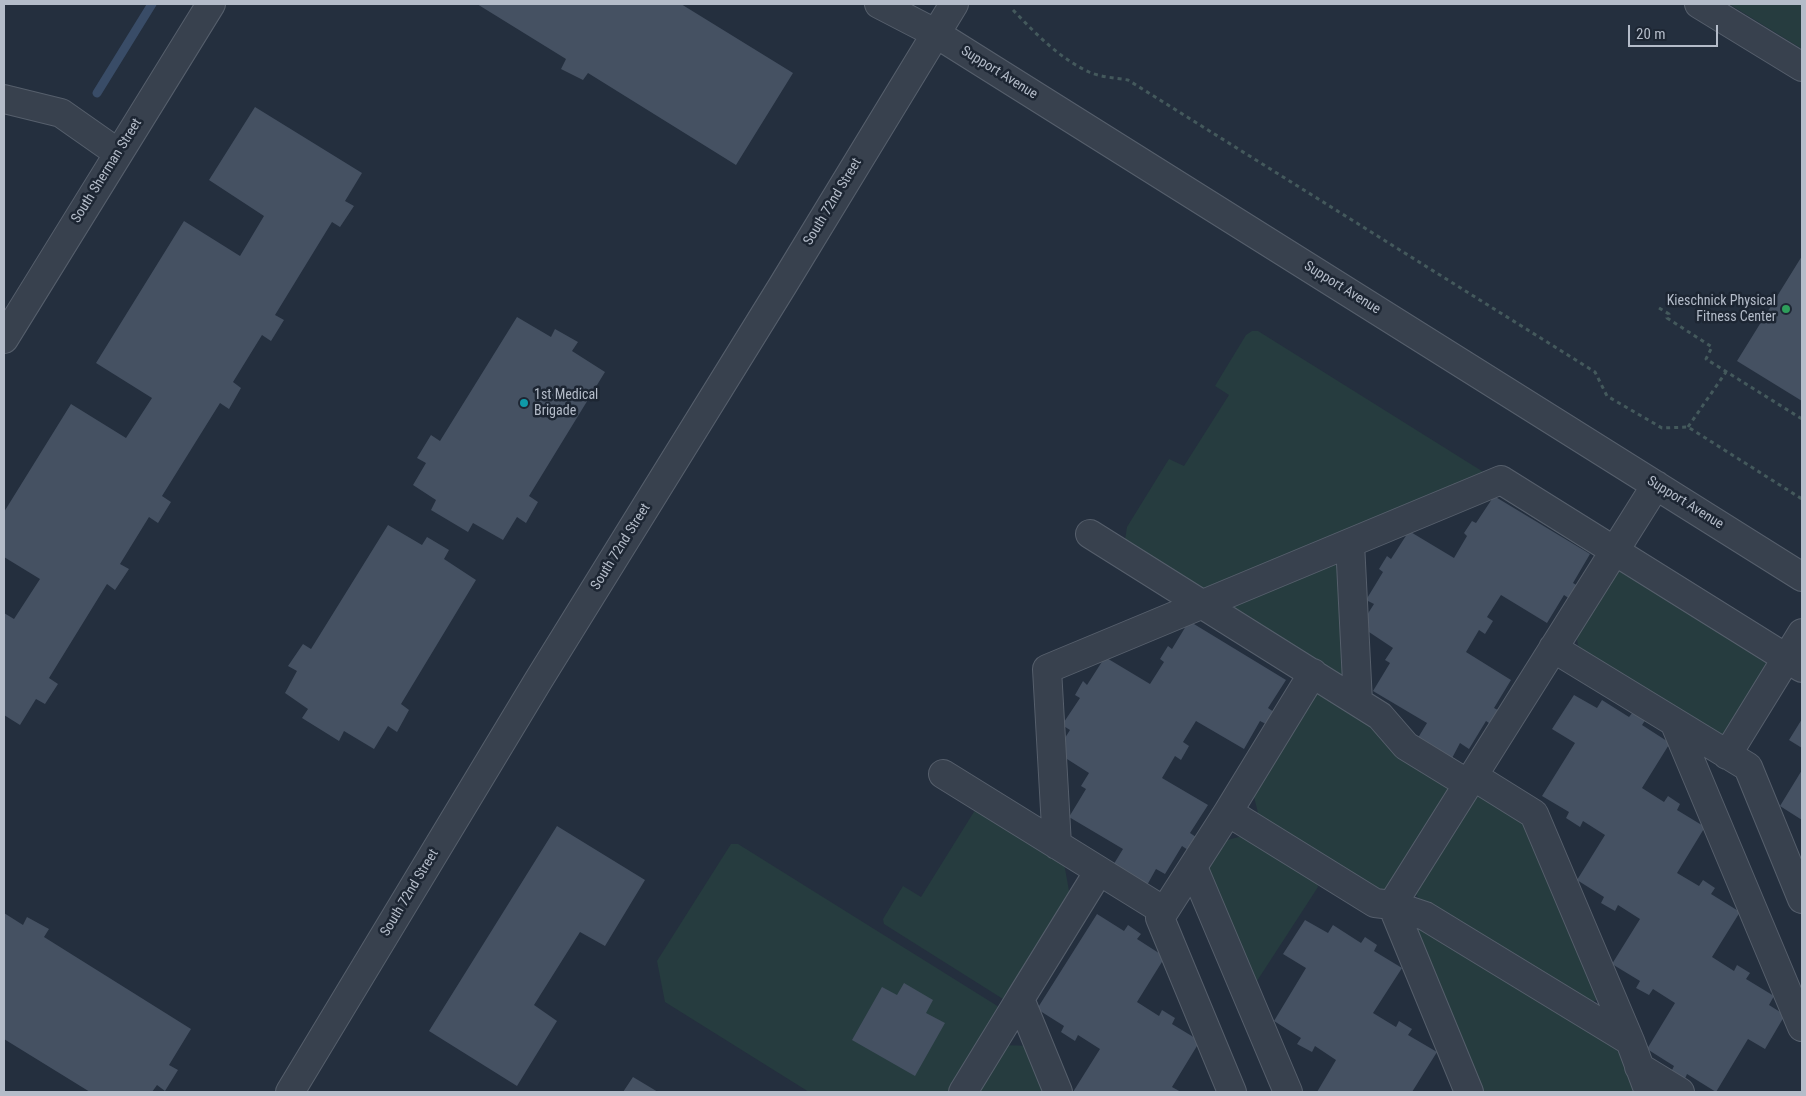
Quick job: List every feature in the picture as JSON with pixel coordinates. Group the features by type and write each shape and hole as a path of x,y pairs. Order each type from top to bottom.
{"street":[{"name":"South Sherman Street","path":"4,339 211,4"},
{"name":"Support Avenue","path":"879,4 936,33 1802,577"},
{"name":"South 72nd Street","path":"290,1092 538,681 954,4"},
{"path":"1699,4 1802,67"},
{"path":"4,99 60,113 118,153"},
{"path":"1057,844 1047,669 1501,480 1795,663"},
{"path":"1392,905 1656,485"},
{"path":"1090,534 1380,716 1406,746 1534,814 1630,1041 1649,1092"},
{"path":"1350,543 1358,702"},
{"path":"1727,755 1795,663 1802,633"},
{"path":"1553,648 1748,767 1802,899"},
{"path":"1232,1092 1160,918 1228,812 1313,673"},
{"path":"1675,724 1802,1028"},
{"path":"943,774 1164,911"},
{"path":"1228,812 1375,903 1392,905 1425,916 1630,1041"},
{"path":"1193,867 1288,1092"},
{"path":"962,1092 1099,870"},
{"path":"1392,905 1469,1092"},
{"path":"1020,999 1058,1092"},
{"path":"1639,1067 1680,1092"}],"path":[{"path":"1013,10 1046,44 1073,62 1091,73 1128,80 1595,372 1608,396 1662,428 1688,427 1802,499"},
{"path":"1659,308 1669,314 1667,318 1712,347 1706,359 1802,418"},
{"path":"1688,427 1726,372"}],"green space":[{"path":"1729,4 1802,4 1802,49"},
{"path":"1252,331 1258,331 1485,473 1212,591 1197,589 1125,540 1127,527 1169,459 1184,466 1229,395 1215,386 1246,335"},
{"path":"1342,556 1351,686 1227,609 1228,602"},
{"path":"1618,569 1768,662 1725,734 1715,734 1583,656 1576,634"},
{"path":"1320,689 1375,725 1449,788 1450,796 1387,894 1261,825 1252,789 1312,692"},
{"path":"1481,794 1529,820 1603,998 1583,1005 1420,901 1416,894 1416,886 1473,797"},
{"path":"977,807 1064,863 1071,902 1011,999 1003,999 884,924 883,919 903,886 921,897"},
{"path":"1247,835 1315,877 1318,887 1255,984 1205,865 1219,842"},
{"path":"731,844 738,844 999,1007 954,1092 809,1092 665,1002 657,961"},
{"path":"1423,922 1624,1049 1642,1092 1479,1092 1411,927"},
{"path":"1001,1045 1032,1046 1051,1092 972,1092"}],"building":[{"path":"477,4 681,4 793,73 736,165 588,73 583,80 561,69 566,59"},
{"path":"255,107 362,173 345,201 354,206 340,227 332,222 275,315 284,320 271,341 262,335 233,382 241,388 229,409 220,403 162,496 171,502 158,523 149,517 120,564 129,569 115,590 107,584 49,678 58,684 45,704 36,699 20,725 4,715 4,613 14,619 40,579 4,557 4,512 71,404 126,438 152,398 96,363 184,221 240,256 264,216 209,180"},
{"name":"Kieschnick Physical Fitness Center","path":"1802,256 1802,401 1737,361"},
{"name":"1st Medical Brigade","path":"517,317 551,337 555,329 578,342 572,351 605,372 529,496 538,502 526,523 517,517 503,540 473,523 468,532 431,510 436,500 413,485 426,463 417,458 431,435 440,441"},
{"path":"1494,496 1590,554 1573,583 1578,586 1570,599 1564,595 1547,623 1501,595 1487,617 1493,621 1485,634 1479,630 1466,652 1511,680 1494,708 1500,711 1492,725 1486,721 1469,749 1460,743 1450,762 1416,741 1427,723 1373,691 1390,663 1385,660 1393,648 1360,626 1374,604 1366,600 1383,572 1379,569 1387,556 1391,559 1409,531 1454,558 1467,536 1464,533 1472,521 1476,523"},
{"path":"388,525 422,545 427,537 449,550 444,559 476,580 401,704 409,710 397,732 388,726 374,749 344,731 339,741 302,718 308,709 285,693 297,671 288,666 303,644 311,649"},
{"path":"1189,621 1286,680 1268,708 1274,712 1266,724 1260,721 1244,749 1196,721 1183,742 1189,746 1181,760 1175,756 1162,778 1208,805 1190,833 1196,837 1188,850 1182,846 1165,874 1156,869 1146,887 1112,867 1123,849 1069,817 1086,789 1081,786 1089,773 1056,752 1070,730 1062,725 1080,698 1075,695 1083,681 1087,685 1105,657 1150,684 1164,662 1160,659 1168,646 1172,649"},
{"path":"1574,695 1597,708 1602,700 1629,717 1633,712 1646,719 1642,725 1670,743 1642,788 1664,802 1668,796 1680,804 1677,810 1705,827 1677,873 1699,886 1703,880 1715,888 1711,894 1740,912 1712,957 1734,971 1737,965 1750,973 1746,979 1774,996 1769,1005 1785,1015 1765,1049 1748,1039 1716,1092 1687,1074 1684,1081 1671,1072 1674,1066 1647,1049 1675,1003 1653,989 1649,995 1636,988 1640,981 1612,964 1640,919 1618,905 1615,911 1601,903 1604,897 1577,880 1605,835 1583,821 1580,827 1566,818 1569,812 1542,796 1575,743 1552,729"},
{"path":"1802,719 1802,748 1789,740"},
{"path":"1802,770 1802,820 1780,806"},
{"path":"557,826 645,880 605,946 580,932 534,1005 557,1021 517,1086 429,1031"},
{"path":"4,913 23,925 27,917 49,929 44,937 191,1029 169,1065 178,1070 165,1091 157,1085 152,1092 90,1092 4,1039"},
{"path":"1097,914 1124,931 1128,925 1141,934 1137,939 1165,957 1137,1002 1159,1016 1162,1010 1175,1018 1172,1024 1200,1041 1172,1087 1181,1092 1073,1092 1100,1049 1078,1035 1075,1041 1061,1032 1064,1026 1037,1009"},
{"path":"1305,920 1328,933 1333,925 1361,943 1365,937 1377,945 1374,951 1402,968 1373,1013 1396,1027 1399,1021 1412,1029 1408,1035 1437,1052 1412,1092 1317,1092 1336,1060 1315,1046 1312,1052 1297,1044 1301,1038 1274,1021 1306,968 1283,954"},
{"path":"904,983 933,1000 926,1013 945,1023 915,1076 852,1040 882,987 897,995"},
{"path":"633,1077 658,1092 623,1092"}],"waterway":[{"path":"97,93 152,4"}],"place":[{"name":"Kieschnick Physical Fitness Center","path":"1786,309"},
{"name":"1st Medical Brigade","path":"524,403"}]}
